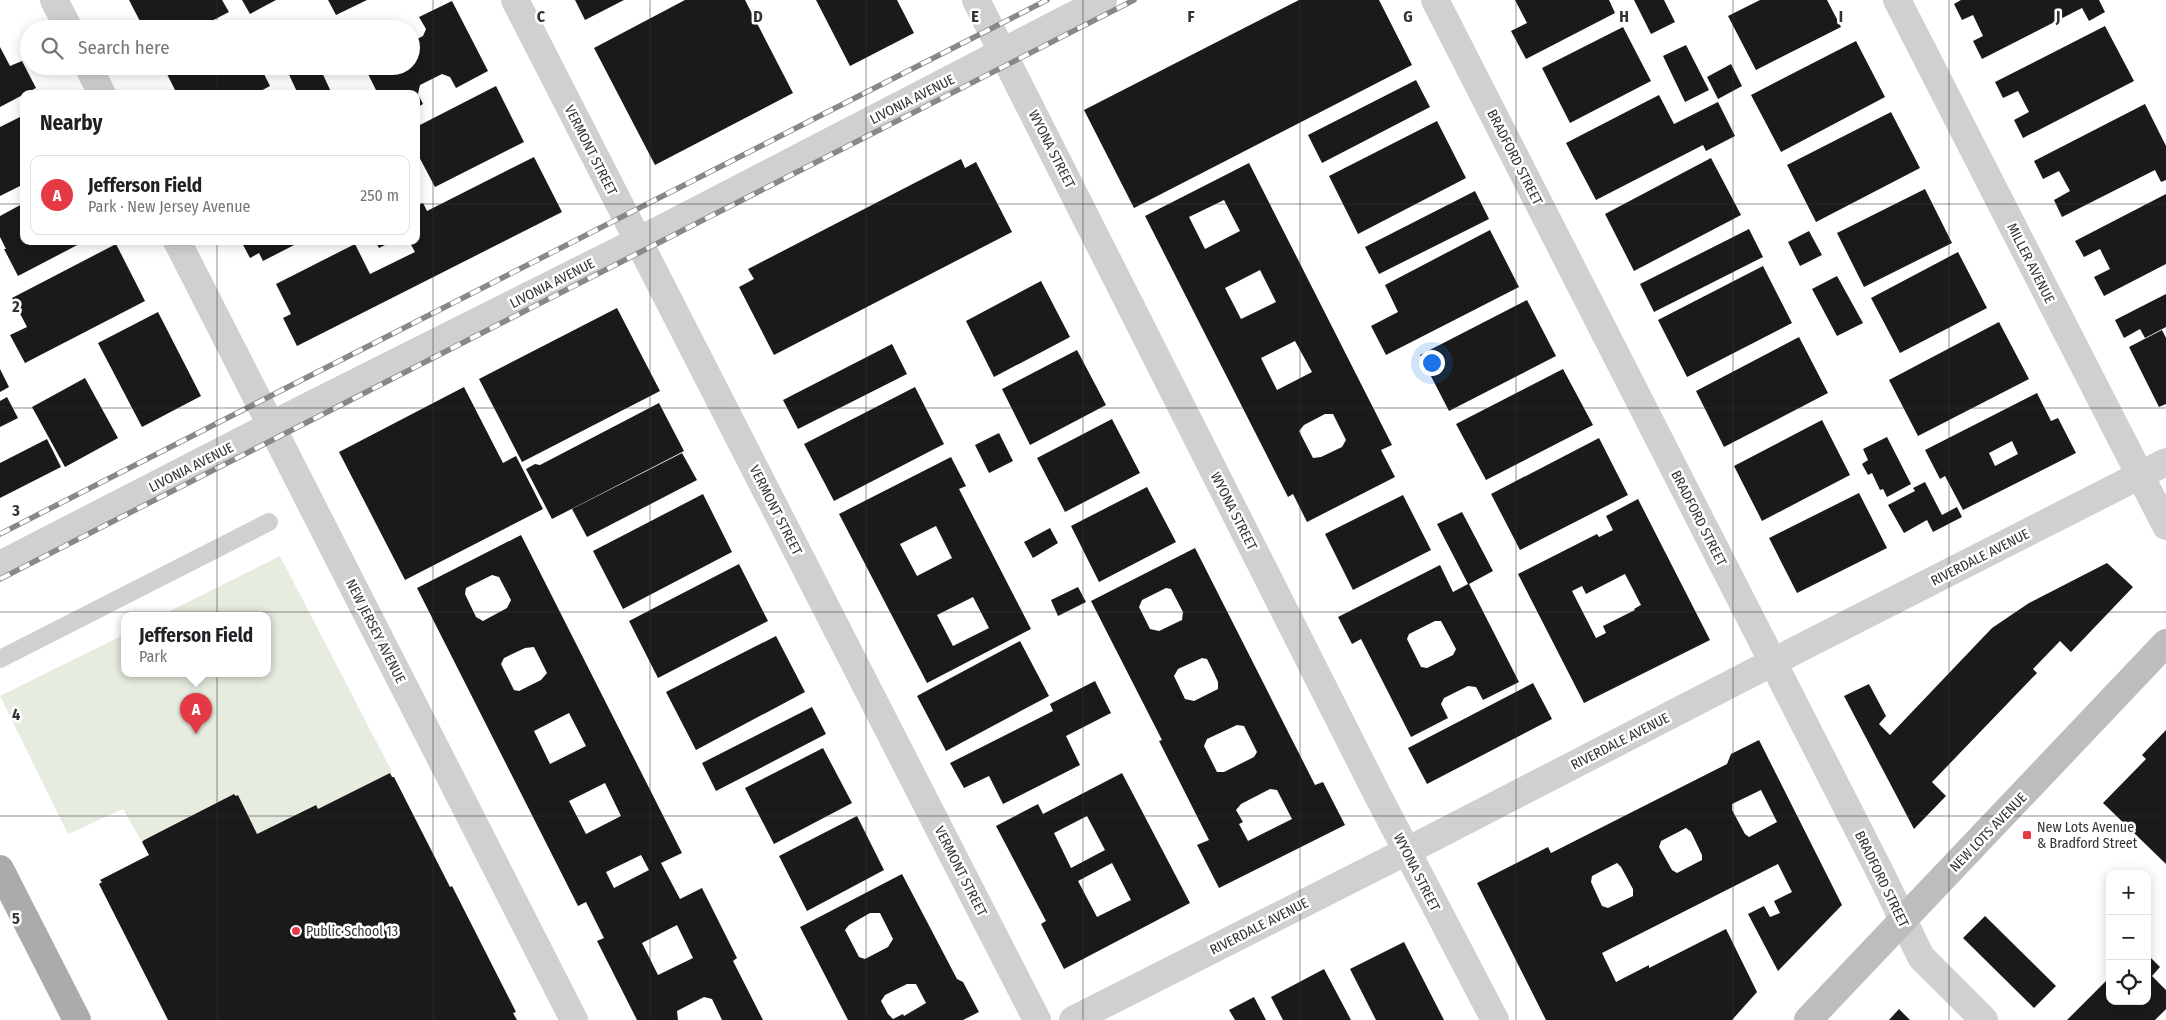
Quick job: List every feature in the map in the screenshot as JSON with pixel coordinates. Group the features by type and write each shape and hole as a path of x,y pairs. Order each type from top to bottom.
{"main road":[{"path":"0,869 77,1020"}],"street":[{"path":"54,0 64,20"},
{"name":"VERMONT STREET","path":"515,0 1037,1020"},
{"name":"WYONA STREET","path":"976,0 1407,851 1495,1020"},
{"name":"LIVONIA AVENUE","path":"0,565 271,425 638,241 1103,0"},
{"name":"BRADFORD STREET","path":"1435,0 1773,662 1921,958 1984,1020"},
{"name":"MILLER AVENUE","path":"1897,0 2166,526"},
{"path":"92,75 100,90"},
{"name":"NEW JERSEY AVENUE","path":"180,245 574,1020"},
{"name":"RIVERDALE AVENUE","path":"1073,1020 2166,462"},
{"name":"NEW LOTS AVENUE","path":"1808,1020 2166,643"}],"lane":[{"path":"0,659 270,522"}],"shaded area":[{"path":"280,556 392,772 318,809 315,805 257,834 238,795 234,794 144,839 142,842 123,809 68,834 0,696 121,636 121,677 271,677 271,612 168,612"}],"building":[{"path":"129,0 222,0 229,12 213,20 139,20"},
{"path":"242,0 276,0 250,14"},
{"path":"328,0 367,0 336,15"},
{"path":"575,0 624,0 585,20"},
{"path":"685,0 745,0 793,93 655,165 594,48"},
{"path":"816,0 897,0 914,33 850,66"},
{"path":"1299,0 1379,0 1412,65 1134,208 1084,110"},
{"path":"1515,0 1609,0 1615,13 1526,59 1511,31 1527,23"},
{"path":"1634,0 1664,0 1675,22 1651,34"},
{"path":"1760,0 1827,0 1841,27 1756,70 1728,16"},
{"path":"1961,0 2099,0 2105,12 2089,21 2082,8 1982,59 1973,41 1983,36 1973,15 1962,20 1954,4"},
{"path":"452,1 488,71 456,88 450,77 442,74 420,85 419,90 376,90 368,75 420,75 420,38 423,36 426,29 419,17"},
{"path":"2105,26 2134,81 2023,138 2014,120 2029,112 2018,91 2003,98 1995,82"},
{"path":"1623,27 1651,81 1570,123 1542,68"},
{"path":"1856,41 1885,97 1781,152 1751,95"},
{"path":"1686,45 1709,90 1685,102 1663,56"},
{"path":"0,47 10,66 20,62 20,75 29,75 36,88 32,90 20,90 20,96 0,107"},
{"path":"1731,64 1742,86 1718,99 1707,77"},
{"path":"168,75 264,75 270,86 262,90 175,90"},
{"path":"289,75 323,75 330,90 296,90"},
{"path":"1416,80 1430,107 1322,163 1308,135"},
{"path":"496,86 524,142 435,187 420,159 420,125"},
{"path":"1659,95 1674,124 1718,102 1735,136 1706,151 1703,145 1596,200 1566,143"},
{"path":"2145,104 2166,146 2166,180 2161,182 2155,170 2062,217 2054,200 2070,191 2059,171 2043,179 2034,161"},
{"path":"1891,112 1920,168 1816,222 1787,165"},
{"path":"20,117 20,186 0,196 0,127"},
{"path":"1437,121 1466,178 1358,234 1329,176"},
{"path":"534,157 562,212 297,346 283,318 291,314 276,284 353,245 356,245 370,274 415,252 411,245 420,245 420,204 423,203 427,211"},
{"path":"1711,158 1741,215 1634,271 1605,214"},
{"path":"961,159 965,168 976,162 1012,232 774,355 739,287 754,279 748,269"},
{"path":"1249,163 1392,445 1381,450 1395,477 1307,522 1293,494 1288,497 1145,216","holes":["1224,200 1240,231 1205,249 1189,217","1260,270 1276,302 1241,319 1225,288","1295,341 1312,372 1277,390 1261,358","1325,414 1333,414 1346,440 1342,447 1321,457 1313,458 1299,431 1304,425"]},
{"path":"1925,189 1952,243 1864,287 1837,233"},
{"path":"1475,191 1489,219 1379,274 1365,247"},
{"path":"2166,194 2166,264 2104,296 2094,277 2110,269 2100,249 2084,257 2075,241"},
{"path":"20,205 20,245 77,245 18,276 0,237 0,216"},
{"path":"1749,229 1763,257 1654,312 1640,284"},
{"path":"1490,230 1519,287 1386,355 1371,326 1398,312 1385,285"},
{"path":"1809,231 1822,255 1800,266 1788,242"},
{"path":"117,245 145,301 25,363 10,335 27,327 12,298"},
{"path":"243,245 294,245 263,261 259,253 250,258"},
{"path":"1958,252 1987,308 1900,353 1871,298"},
{"path":"1763,266 1792,323 1687,377 1658,320"},
{"path":"1837,276 1863,323 1837,336 1812,289"},
{"path":"1041,281 1070,337 994,377 966,321"},
{"path":"2166,294 2166,327 2145,338 2140,329 2124,338 2115,320"},
{"path":"1527,300 1556,356 1449,411 1420,355"},
{"path":"617,308 660,391 522,462 479,379"},
{"path":"158,312 201,396 142,427 98,343"},
{"path":"1999,322 2029,379 1918,436 1889,380"},
{"path":"2162,330 2166,338 2166,404 2159,407 2129,347"},
{"path":"1799,337 1828,393 1724,447 1696,391"},
{"path":"892,344 907,374 798,429 783,400"},
{"path":"1077,350 1106,405 1030,445 1002,389"},
{"path":"0,369 9,387 0,392"},
{"path":"1563,369 1593,425 1486,480 1456,424"},
{"path":"85,378 118,438 65,467 32,407"},
{"path":"464,387 503,463 516,456 543,509 405,580 339,452"},
{"path":"915,387 944,444 834,501 804,444"},
{"path":"2037,393 2051,421 2058,418 2076,453 1963,510 1945,476 1940,479 1925,450","holes":["2012,441 2018,454 1995,466 1989,453"]},
{"path":"7,397 18,418 0,427 0,401"},
{"path":"659,403 684,451 552,519 526,469 535,464 540,465"},
{"path":"1112,419 1140,473 1065,512 1037,458"},
{"path":"1822,420 1850,475 1762,521 1734,466"},
{"path":"999,433 1013,461 989,473 975,445"},
{"path":"1887,437 1911,484 1887,497 1883,489 1880,490 1872,473 1868,475 1862,464 1868,460 1863,449"},
{"path":"1599,438 1628,495 1520,550 1491,494"},
{"path":"47,439 61,467 0,498 0,463"},
{"path":"682,453 697,480 587,537 572,509"},
{"path":"951,457 966,486 959,489 1031,629 927,683 839,514","holes":["936,526 952,558 917,576 900,544","973,597 989,628 953,646 937,615"]},
{"path":"1925,482 1942,515 1957,507 1962,517 1933,532 1927,520 1904,533 1888,505 1915,491 1913,488"},
{"path":"1147,487 1176,542 1099,582 1071,526"},
{"path":"1859,493 1887,548 1797,593 1769,538"},
{"path":"703,494 732,552 623,609 593,551"},
{"path":"1403,495 1431,550 1353,590 1325,534"},
{"path":"1638,499 1710,640 1584,703 1518,574 1597,534 1599,537 1613,530 1606,516","holes":["1625,574 1641,605 1603,626 1606,633 1596,638 1572,591 1582,586 1586,594"]},
{"path":"1462,512 1493,571 1469,584 1519,682 1483,700 1476,687 1468,686 1444,698 1441,704 1448,718 1411,737 1361,639 1352,644 1338,617 1440,565 1453,592 1468,584 1437,524","holes":["1435,621 1441,621 1456,649 1453,655 1427,668 1421,667 1407,639 1409,634"]},
{"path":"1050,528 1058,543 1033,558 1024,542"},
{"path":"521,535 682,853 661,863 680,899 702,888 737,958 733,961 763,1020 722,1020 712,999 704,997 677,1011 678,1020 637,1020 597,941 604,938 586,902 578,906 417,588","holes":["492,575 499,577 511,600 507,608 483,621 476,617 465,594 466,588","534,647 547,673 541,680 519,691 514,690 501,664 504,658 525,648","569,713 586,746 550,764 534,731","605,783 621,816 586,834 569,801","641,855 649,870 614,888 606,872","677,925 693,958 658,975 642,943"]},
{"path":"1195,548 1315,785 1323,782 1345,825 1219,888 1197,845 1209,840 1159,741 1162,740 1091,601","holes":["1166,588 1171,589 1183,612 1182,620 1159,631 1150,629 1139,607 1142,600","1202,658 1207,659 1218,682 1218,689 1194,701 1185,699 1174,676 1178,669","1237,725 1244,726 1257,752 1254,757 1224,772 1217,772 1204,746 1207,739","1270,789 1277,790 1292,819 1248,841 1239,824 1243,822 1236,810 1241,804"]},
{"path":"2107,563 2133,587 2071,652 2060,641 2033,669 2037,673 1932,782 1946,796 1914,829 1844,696 1869,684 1886,716 1879,724 1890,735 1992,628 2029,603"},
{"path":"739,564 768,621 658,678 629,621"},
{"path":"1078,587 1086,602 1058,616 1051,600"},
{"path":"776,636 805,692 696,750 666,692"},
{"path":"1020,641 1049,696 946,751 917,696"},
{"path":"1095,681 1111,713 1066,736 1080,765 1003,804 989,776 964,788 950,763 1053,711 1050,704"},
{"path":"1533,683 1552,719 1427,784 1408,748"},
{"path":"812,707 826,734 716,791 702,763"},
{"path":"2166,730 2166,864 2103,803 2146,759 2142,755"},
{"path":"1759,740 1842,905 1778,971 1748,914 1764,906 1770,917 1780,913 1774,901 1792,892 1778,864 1602,953 1616,982 1649,965 1649,968 1726,929 1757,992 1732,1020 1546,1020 1477,883 1548,847 1551,853 1727,764 1731,754","holes":["1761,790 1777,822 1749,837 1745,834 1732,810 1732,804","1686,828 1691,832 1702,855 1702,860 1677,873 1672,870 1659,847 1661,841","1617,863 1633,889 1633,896 1608,908 1602,906 1591,882 1592,876"]},
{"path":"823,748 852,803 774,844 745,788"},
{"name":"Public School 13","path":"390,773 394,777 450,887 452,886 516,1012 513,1013 517,1020 168,1020 99,884 102,882 100,880 149,855 142,842 144,840 234,794 238,795 257,834 316,805 318,809"},
{"path":"1122,773 1190,903 1064,969 1041,924 1046,921 996,826 1038,804 1043,814","holes":["1087,816 1105,850 1071,868 1054,833","1112,863 1131,900 1097,917 1078,881"]},
{"path":"857,816 884,870 807,911 779,856"},
{"path":"902,874 957,979 963,982 979,1012 963,1020 848,1020 800,927","holes":["870,913 880,913 893,939 888,947 865,959 859,957 845,930 849,925","907,984 916,984 926,1003 904,1016 903,1014 893,1019 881,1001 885,995"]},
{"path":"1985,916 2056,986 2034,1008 1963,938"},
{"path":"1404,942 1444,1020 1376,1020 1350,969"},
{"path":"2151,958 2160,967 2152,976 2166,990 2166,1009 2155,1020 2067,1020 2106,981 2106,1005 2151,1005"},
{"path":"1324,969 1351,1020 1283,1020 1271,997"},
{"path":"1254,997 1266,1020 1235,1020 1229,1010"},
{"path":"1899,1009 1910,1020 1889,1020"}],"railway":[{"path":"0,534 1047,0"},
{"path":"0,579 1134,0"}],"place":[{"name":"Jefferson Field","path":"196,734"},
{"name":"New Lots Avenue & Bradford Street","path":"2027,835"},
{"name":"Public School 13","path":"296,931"}]}
